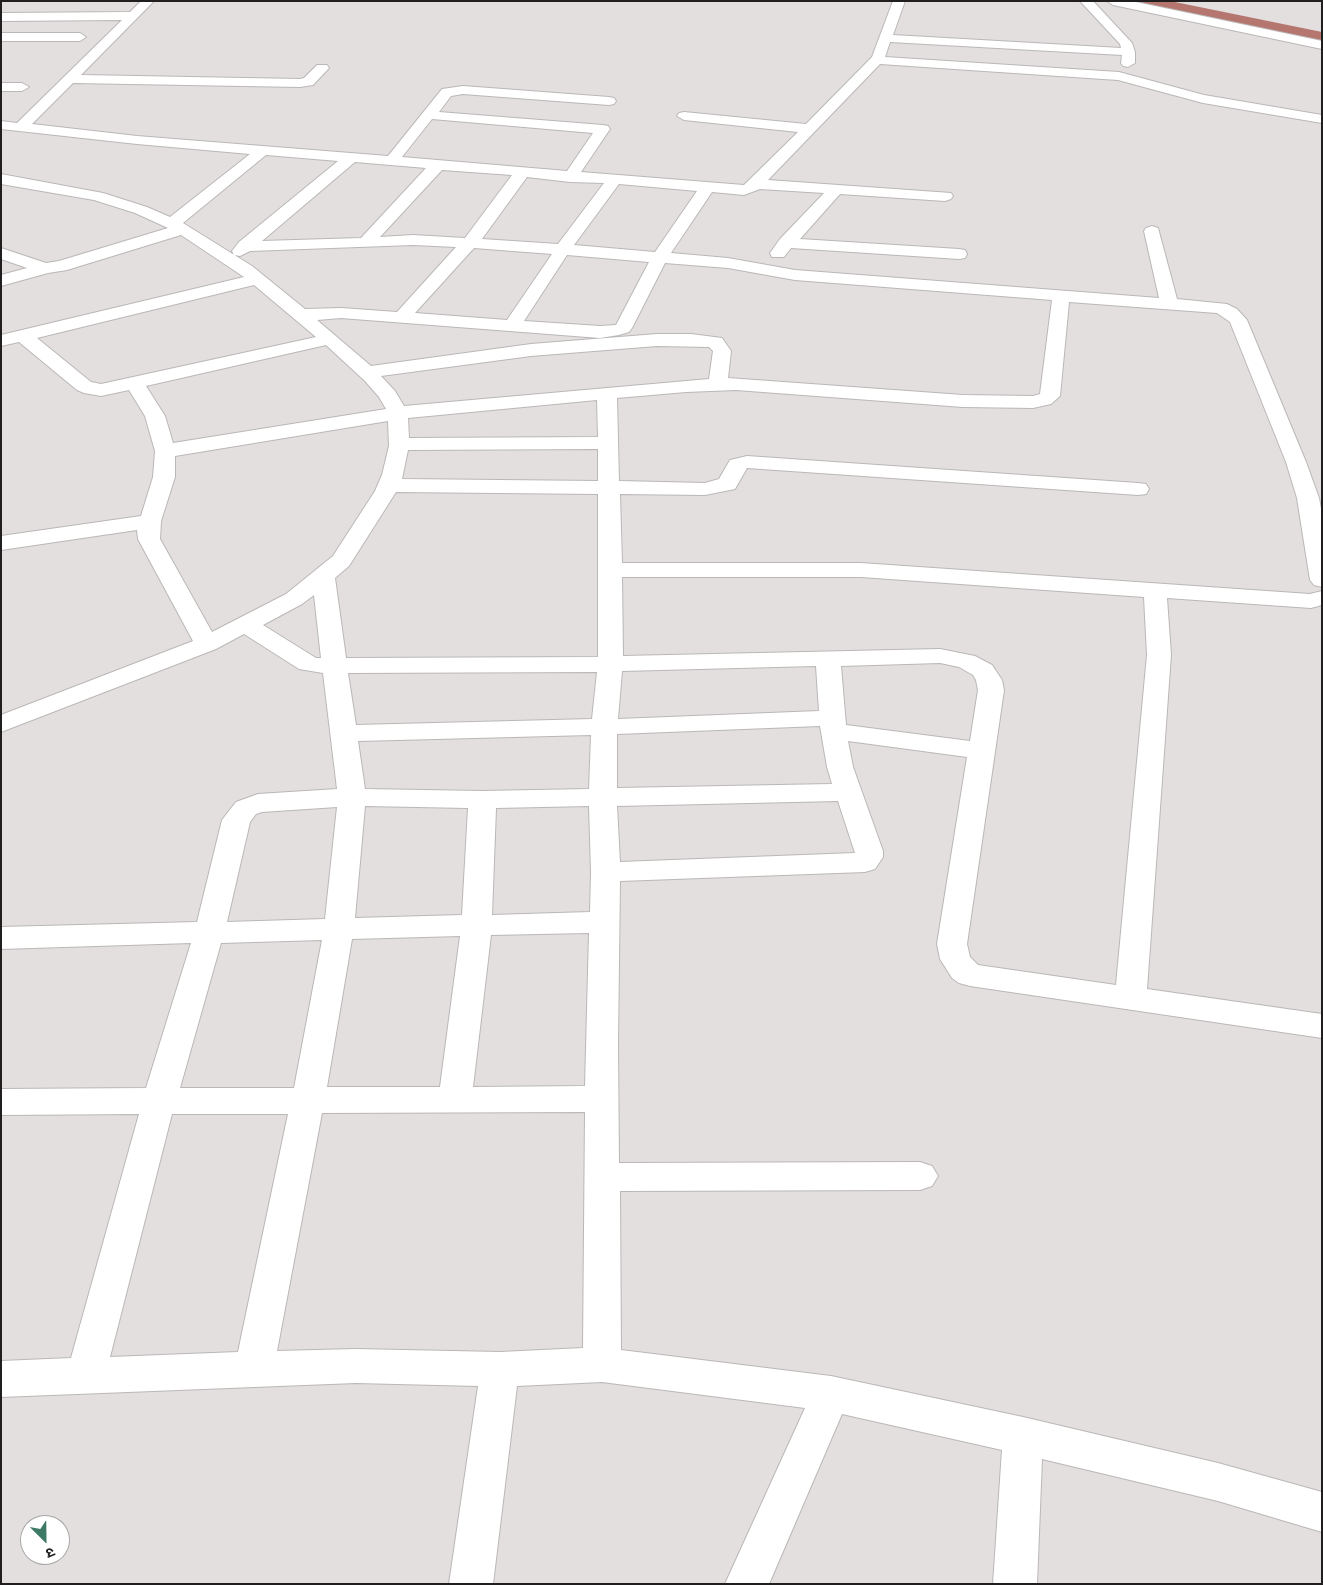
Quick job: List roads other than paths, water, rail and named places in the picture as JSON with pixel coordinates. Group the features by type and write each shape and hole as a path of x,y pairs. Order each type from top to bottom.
{"street":[{"path":"22,126 148,1"},
{"path":"1,125 123,139 350,159 744,190 752,188 876,60 900,1"},
{"path":"1086,1 1126,43 1130,52 1126,77"},
{"path":"1113,1 1322,45"},
{"path":"1,26 6,17 20,6"},
{"path":"6,17 133,16"},
{"path":"1,36 80,36"},
{"path":"886,38 1130,52"},
{"path":"876,60 1126,77 1203,99 1322,118"},
{"path":"70,79 300,83 308,82 322,68"},
{"path":"1,87 22,87"},
{"path":"391,162 444,94 454,91 609,101"},
{"path":"428,115 604,130 570,177"},
{"path":"684,116 810,129"},
{"path":"1,282 46,268 76,263 177,226 262,151"},
{"path":"237,253 350,159"},
{"path":"365,243 437,166"},
{"path":"402,317 470,243 522,173"},
{"path":"1,179 97,196 141,210 237,253 257,279 330,338 366,372 388,395 398,413 398,444 389,485 341,561 294,599 207,644 1,724"},
{"path":"512,325 614,180"},
{"path":"756,184 945,196"},
{"path":"301,315 341,313 600,332 619,330 623,328 660,257 707,188"},
{"path":"763,268 836,189"},
{"path":"1152,231 1169,303"},
{"path":"237,253 413,240 470,243 728,263 795,275 1221,308 1231,313 1238,320 1296,462 1308,498 1322,580"},
{"path":"786,243 959,254"},
{"path":"1,253 46,268"},
{"path":"1,341 257,279"},
{"path":"166,451 398,413 718,384 963,401 1025,402 1044,400 1050,396 1061,297"},
{"path":"619,330 641,341"},
{"path":"23,336 78,379 84,386 91,389 112,389 330,338"},
{"path":"366,372 530,350 641,341 690,340 714,342 722,350 718,384"},
{"path":"135,384 155,416 166,451 164,477 150,521 149,539 207,644"},
{"path":"602,1365 602,1099 606,872 603,798 604,727 610,664 611,570 607,393"},
{"path":"398,444 608,443"},
{"path":"389,485 610,489 712,488 727,484 737,464 747,462 1138,489"},
{"path":"1,543 150,521"},
{"path":"611,570 861,570 1311,601 1322,598"},
{"path":"254,1369 308,1100 339,929 352,797 323,576"},
{"path":"1131,998 1160,655 1155,590"},
{"path":"245,624 308,664 334,667 610,664 940,656 966,662 983,670 989,680 991,690 952,944 955,959 963,970 970,974 1322,1026"},
{"path":"606,872 865,862 869,857 869,851 840,767 832,725 828,659"},
{"path":"343,733 604,727 832,725 981,751"},
{"path":"86,1376 159,1101 209,933 236,820 246,808 258,803 352,797 482,800 848,792"},
{"path":"455,1100 477,925 482,800"},
{"path":"1,938 605,922"},
{"path":"1,1102 602,1099"},
{"path":"602,1178 920,1176"},
{"path":"1,1380 356,1366 500,1369 602,1365 831,1394 1218,1482 1322,1512"},
{"path":"471,1584 500,1369"},
{"path":"746,1584 831,1394"},
{"path":"1015,1584 1022,1436"}],"waterway":[{"path":"1146,1 1322,37"}]}
